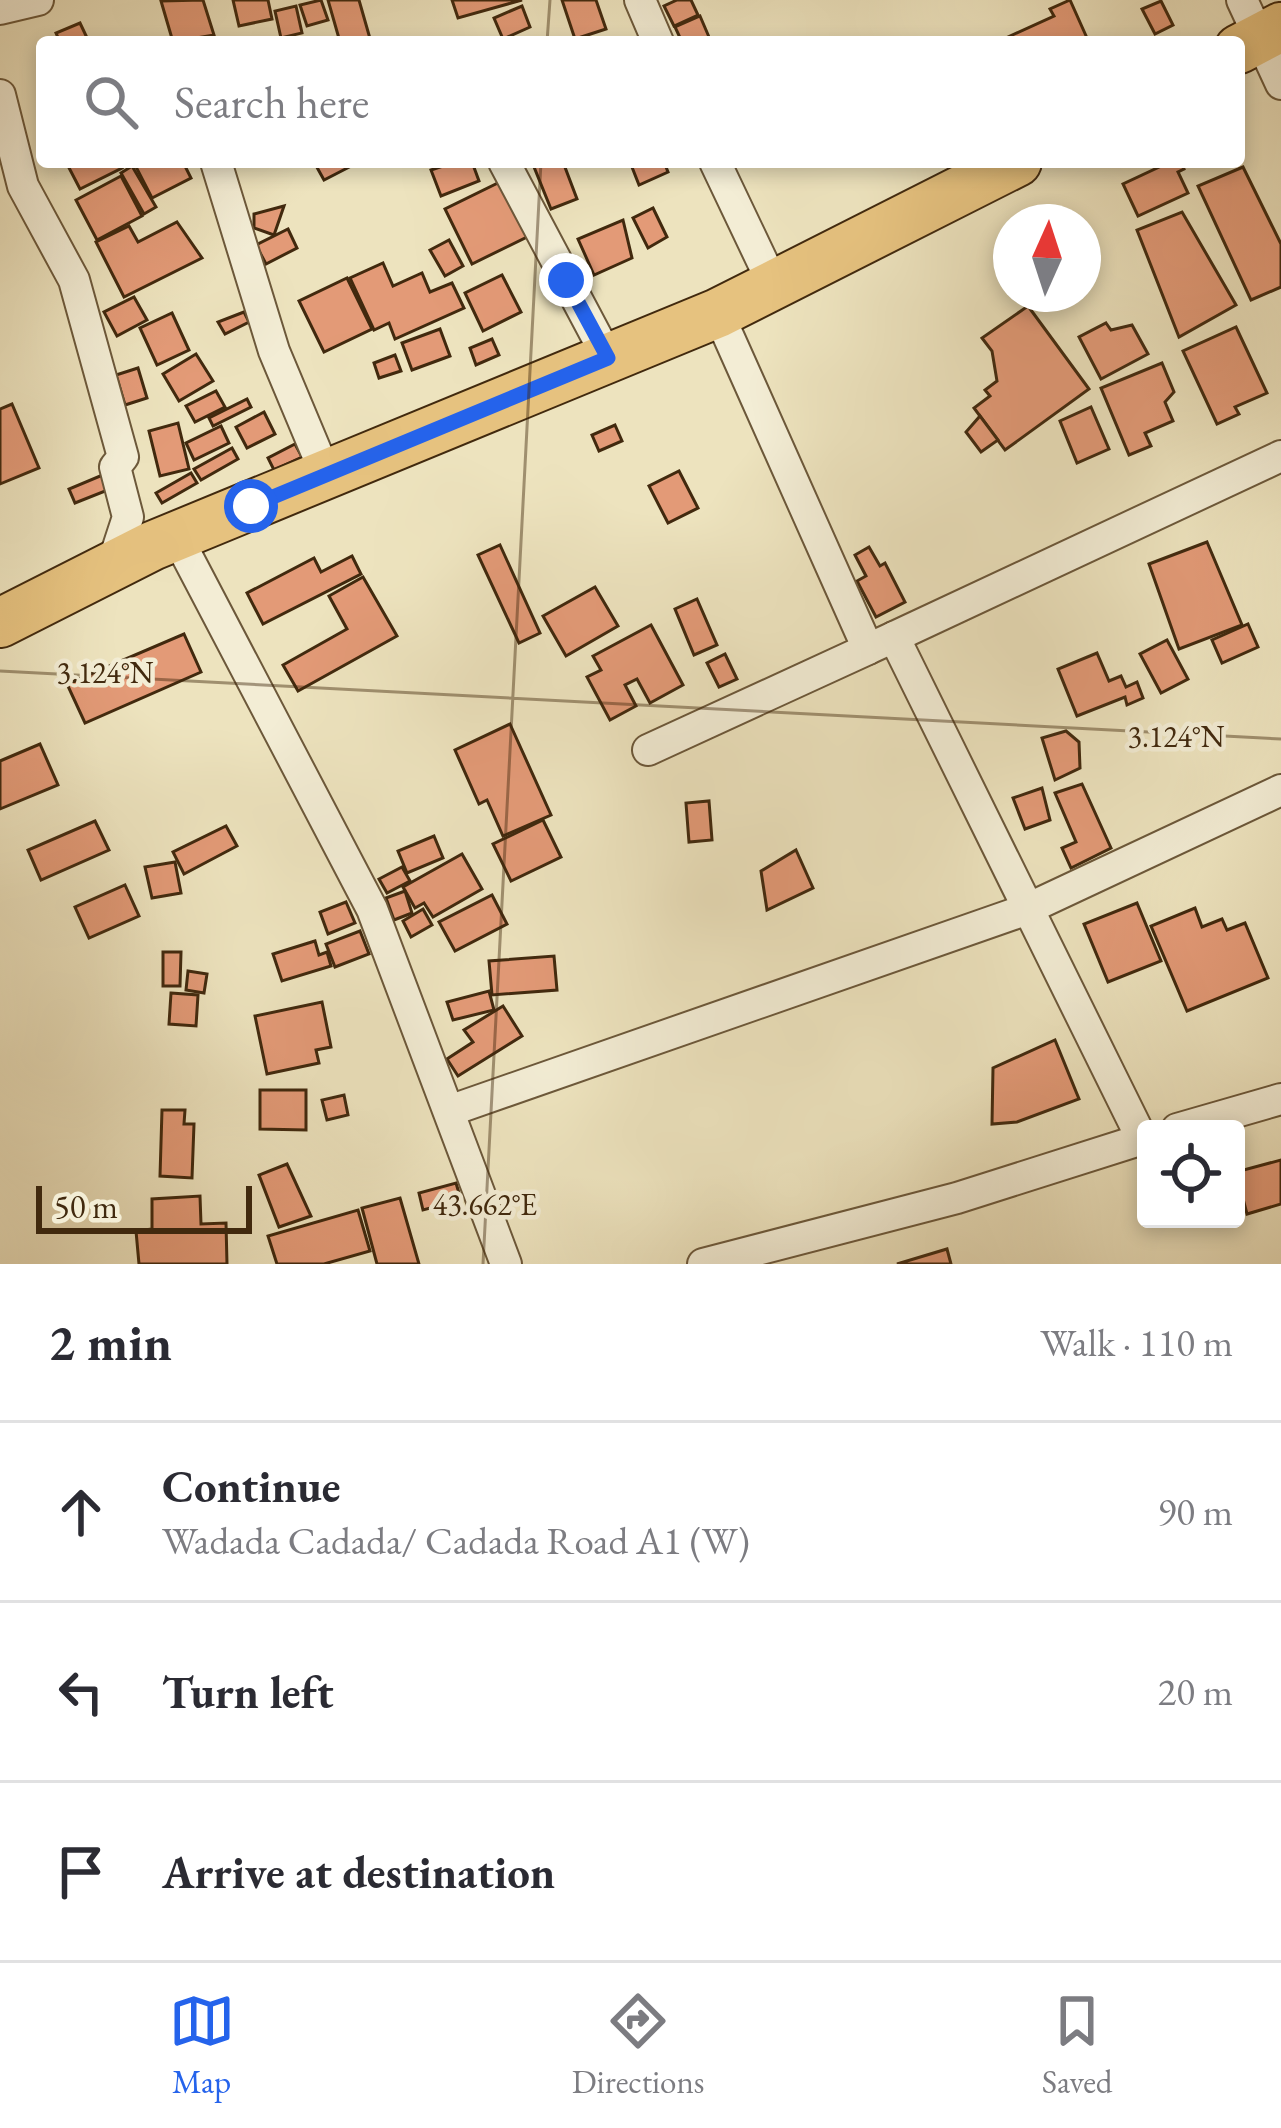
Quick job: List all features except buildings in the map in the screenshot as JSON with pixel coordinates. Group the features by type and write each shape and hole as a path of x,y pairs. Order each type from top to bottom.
{"main road":[{"path":"0,622 177,537 718,313 1005,168"}],"street":[{"path":"0,9 38,0"},
{"path":"640,0 655,36"},
{"path":"1255,29 1281,84"},
{"path":"0,95 23,186 74,280 123,457 115,467 128,517 111,569"},
{"path":"218,168 274,351 326,475"},
{"path":"507,168 608,358"},
{"path":"718,168 774,286"},
{"path":"718,313 881,643 1137,1126"},
{"path":"648,750 1281,456"},
{"path":"177,537 372,909 506,1264"},
{"path":"449,1111 1025,910 1281,790"},
{"path":"1209,1120 1281,1099"},
{"path":"703,1264 957,1198 1137,1141"}],"route":[{"path":"251,506 608,358 566,280"}]}
